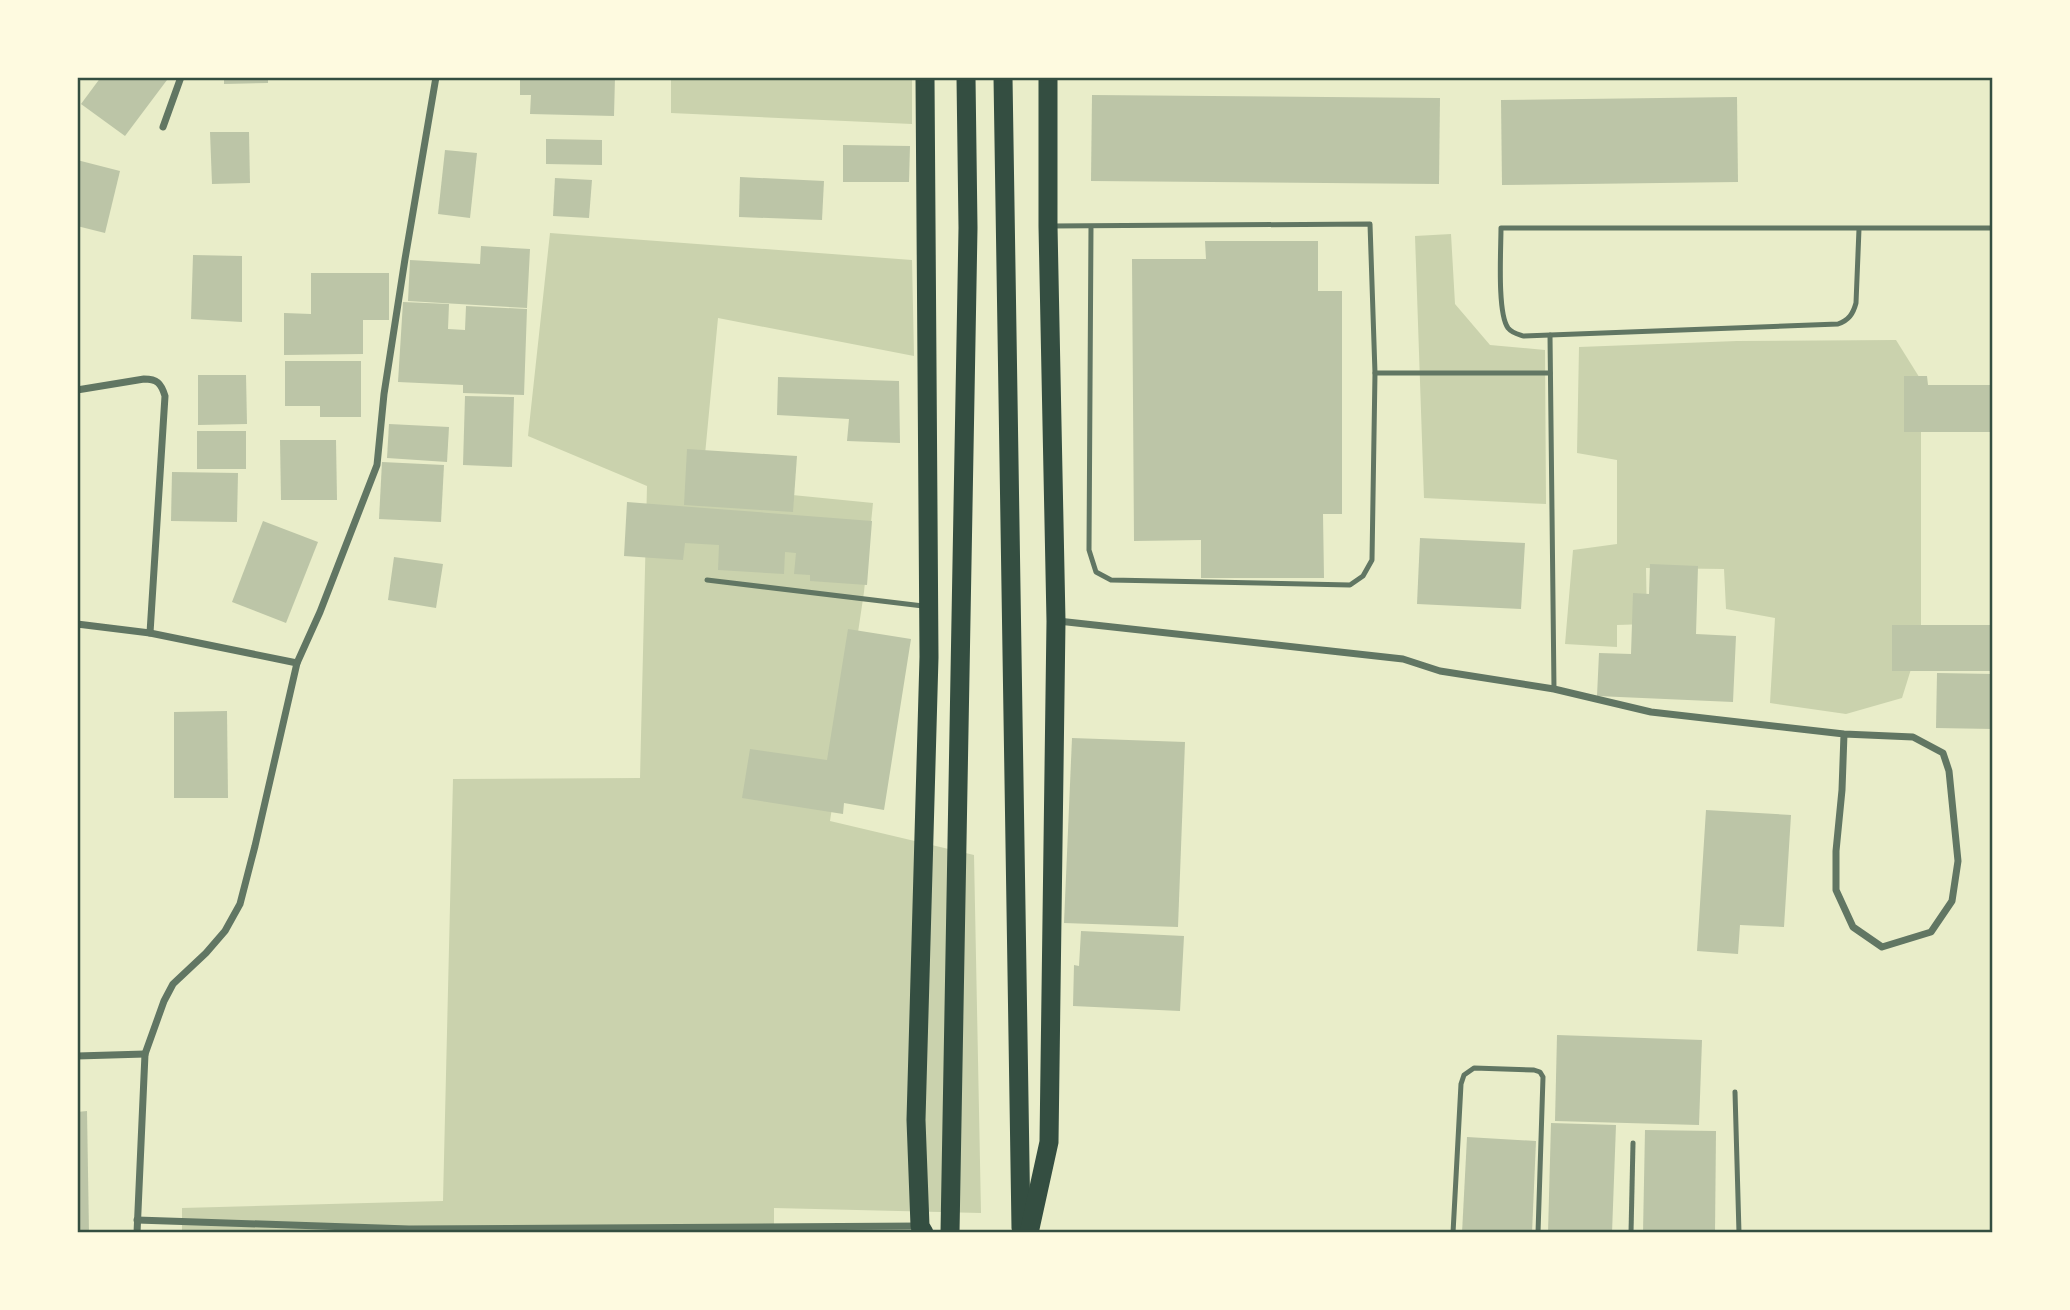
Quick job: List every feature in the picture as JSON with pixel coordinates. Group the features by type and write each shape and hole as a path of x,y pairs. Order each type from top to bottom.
{"highway":[{"path":"922,1229 916,1120 929,606 925,77"},
{"path":"950,1229 968,242 966,77"},
{"path":"1003,77 1024,1227"},
{"path":"1024,1227 1049,1142 1056,621 1048,226 1048,77"}],"street":[{"path":"163,127 181,77"},
{"path":"137,1233 145,1054 173,984 225,931 240,904 297,663 320,612 377,465 384,394 436,77"},
{"path":"77,390 144,379 154,379 162,385 165,396 150,633"},
{"path":"1056,621 1403,659 1440,671 1554,689 1651,712 1844,734 1913,737 1943,753 1949,771 1958,861 1952,901 1931,932 1882,947 1853,927 1836,890 1844,734"},
{"path":"77,624 150,633 297,663"},
{"path":"77,1056 145,1054"},
{"path":"136,1220 409,1228 922,1229"}],"lane":[{"path":"1048,226 1370,224 1375,373 1372,560 1363,576 1350,585 1111,580 1096,572 1089,551 1091,226"},
{"path":"1859,229 1856,303 1854,312 1847,320 1838,324 1523,336 1513,333 1507,326 1502,310 1501,228 1993,228"},
{"path":"1550,335 1554,689"},
{"path":"1375,373 1550,373"},
{"path":"707,580 929,606"},
{"path":"1453,1233 1461,1084 1464,1075 1474,1068 1534,1070 1540,1072 1543,1077 1538,1233"},
{"path":"1735,1092 1739,1233"},
{"path":"1630,1233 1633,1143"}],"green space":[{"path":"671,77 912,77 912,124 671,113"},
{"path":"550,233 912,260 914,356 718,318 702,486 873,503 864,592 830,821 974,855 981,1213 774,1208 774,1233 182,1233 182,1208 443,1201 453,779 640,778 647,486 528,436"},
{"path":"1451,234 1455,304 1490,345 1545,350 1546,504 1424,498 1415,236"},
{"path":"1896,340 1921,380 1921,637 1902,698 1846,714 1770,703 1775,618 1726,609 1724,569 1646,568 1647,624 1617,625 1617,647 1565,644 1573,550 1617,544 1617,460 1577,453 1579,347 1737,341"}],"building":[{"path":"101,77 163,77 167,80 125,136 81,104"},
{"path":"224,77 268,77 268,83 224,84"},
{"path":"520,77 615,77 614,116 530,114 531,95 520,95"},
{"path":"1092,95 1440,98 1439,184 1091,181"},
{"path":"1737,97 1738,182 1502,185 1501,100"},
{"path":"210,132 249,132 250,183 212,184"},
{"path":"546,139 602,140 602,165 546,164"},
{"path":"843,145 910,146 909,182 843,182"},
{"path":"445,150 477,153 470,218 438,214"},
{"path":"77,160 120,171 105,233 77,226"},
{"path":"740,177 824,181 822,220 739,217"},
{"path":"555,178 592,180 589,218 553,216"},
{"path":"1205,241 1318,241 1318,291 1342,291 1342,514 1323,514 1324,578 1201,578 1201,540 1134,541 1132,259 1206,259"},
{"path":"481,246 530,249 527,308 408,301 410,260 480,264"},
{"path":"193,255 242,256 242,322 191,319"},
{"path":"311,273 389,273 389,320 363,320 363,354 284,355 284,313 311,314"},
{"path":"403,302 449,304 448,329 465,330 466,306 527,309 524,395 463,393 463,385 398,382"},
{"path":"285,361 361,361 361,417 320,417 320,406 285,406"},
{"path":"198,375 246,375 247,424 198,425"},
{"path":"1904,376 1927,376 1928,385 1993,385 1993,432 1904,432"},
{"path":"778,377 899,381 900,443 847,441 849,419 777,415"},
{"path":"465,396 514,397 512,467 463,465"},
{"path":"389,424 449,427 447,462 387,458"},
{"path":"197,431 246,431 246,469 197,469"},
{"path":"280,440 336,440 337,500 281,500"},
{"path":"687,449 797,456 793,512 684,505"},
{"path":"382,462 444,465 441,522 379,519"},
{"path":"172,472 238,473 237,522 171,521"},
{"path":"627,502 872,521 867,585 810,581 810,575 794,574 796,553 785,552 784,574 718,570 719,545 685,543 683,560 624,556"},
{"path":"263,521 318,542 286,623 232,602"},
{"path":"1420,538 1525,543 1521,609 1417,604"},
{"path":"394,557 443,564 436,608 388,600"},
{"path":"1650,564 1698,566 1696,634 1736,636 1733,702 1597,696 1599,653 1631,654 1633,593 1649,594"},
{"path":"1892,625 1993,625 1993,671 1892,671"},
{"path":"848,629 911,639 884,810 844,803 843,814 742,798 750,749 827,760"},
{"path":"1937,673 1993,674 1993,729 1936,728"},
{"path":"227,711 228,798 174,798 174,712"},
{"path":"1072,738 1185,742 1178,927 1064,923"},
{"path":"1706,810 1791,815 1784,927 1740,925 1738,954 1697,951"},
{"path":"1081,931 1184,936 1180,1011 1073,1006 1074,965 1079,966"},
{"path":"1557,1035 1702,1040 1699,1125 1555,1121"},
{"path":"87,1111 89,1233 77,1233 77,1112"},
{"path":"1551,1123 1616,1125 1612,1233 1548,1233"},
{"path":"1645,1130 1716,1131 1715,1233 1643,1233"},
{"path":"1467,1137 1536,1141 1532,1233 1462,1233"}]}
